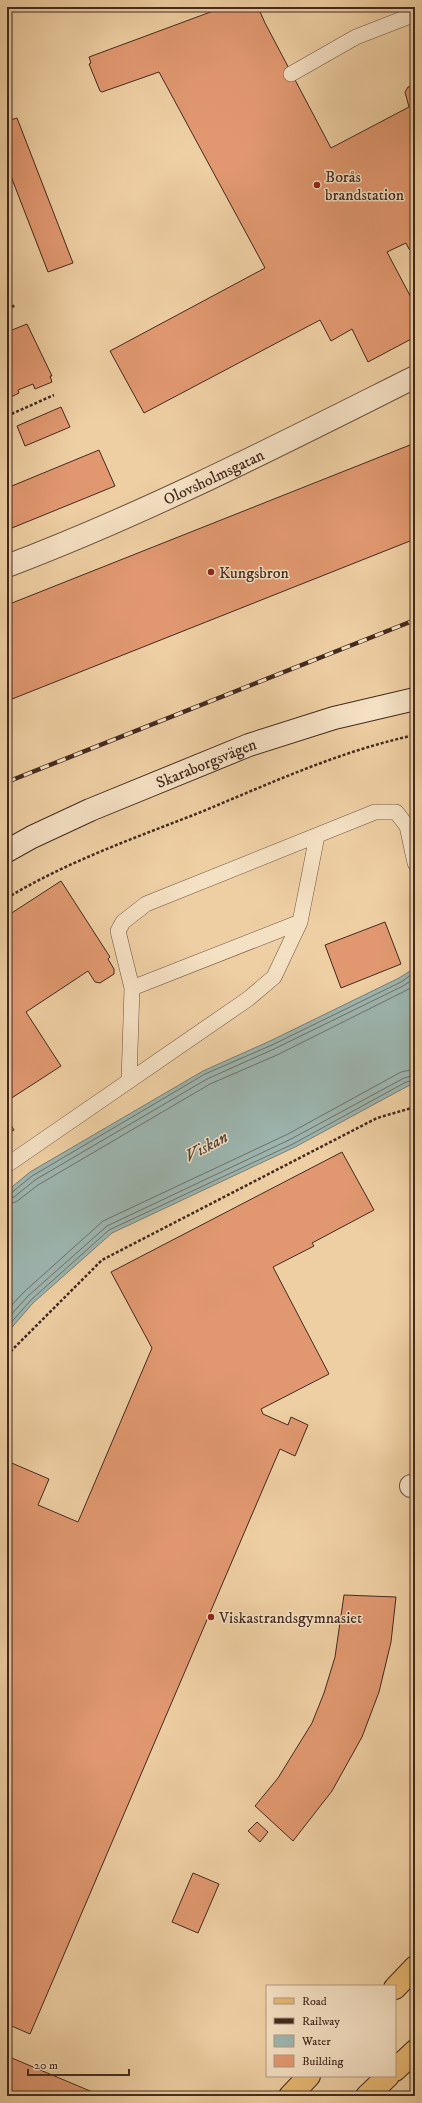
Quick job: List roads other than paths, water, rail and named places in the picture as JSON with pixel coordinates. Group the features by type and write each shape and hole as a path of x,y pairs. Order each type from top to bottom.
{"main road":[{"path":"396,1987 415,1967"},
{"path":"396,2069 415,2050"},
{"path":"290,2096 308,2077"},
{"path":"367,2096 387,2077"}],"street":[{"name":"Olovsholmsgatan","path":"7,566 67,544 272,448 415,377"},
{"name":"Skaraborgsvägen","path":"7,851 32,836 90,810 249,745 334,718 415,699"}],"lane":[{"path":"291,74 356,37 415,14"},
{"path":"129,1081 132,988 118,931 123,922 146,904 375,812 396,812 408,826 415,862"},
{"path":"7,1166 248,999 274,977 300,922 317,836"},
{"path":"132,988 300,922"}],"water":[{"name":"Viskan","path":"415,968 415,1084 408,1086 295,1147 112,1233 33,1303 7,1333 7,1191 30,1172 203,1071 270,1041 399,978"}],"railway":[{"path":"7,782 415,620"}],"place":[{"name":"Borås brandstation","path":"317,185"},
{"name":"Kungsbron","path":"211,572"},
{"name":"Viskastrandsgymnasiet","path":"211,1617"}]}
